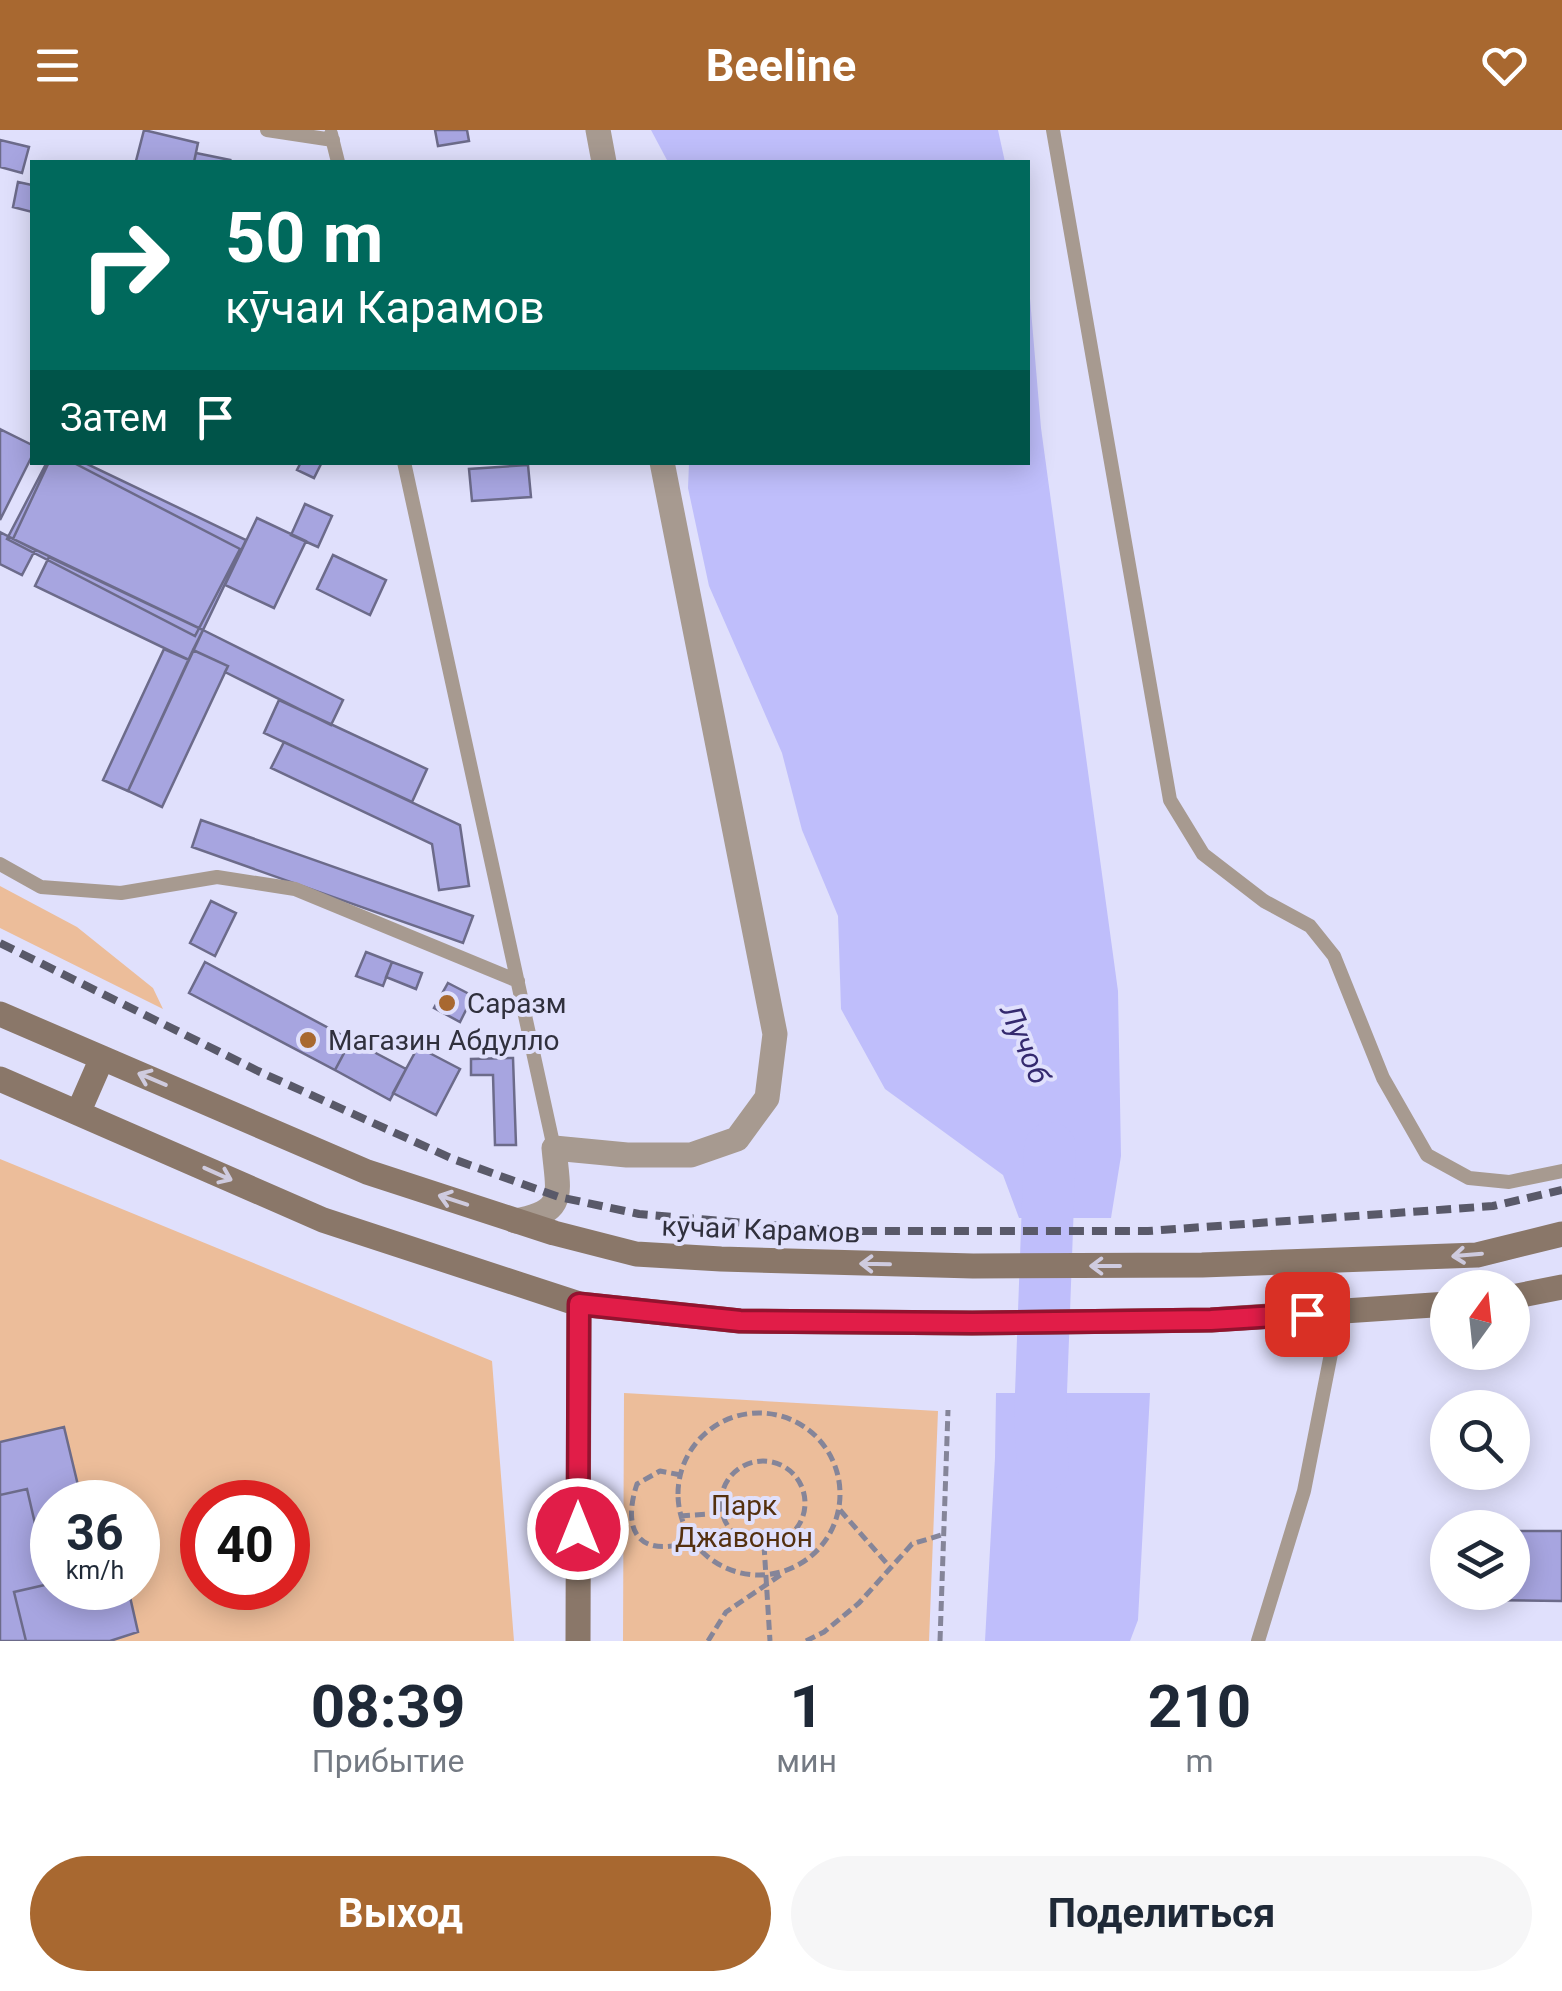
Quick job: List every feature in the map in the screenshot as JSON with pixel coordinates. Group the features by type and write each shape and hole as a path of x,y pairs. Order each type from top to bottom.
{"main road":[{"name":"кӯчаи Карамов","path":"0,1014 367,1172 636,1254 973,1266 1202,1265 1477,1255 1562,1234"},
{"path":"78,1113 102,1058"},
{"path":"0,1079 323,1220 579,1304 740,1321 972,1323 1211,1320 1430,1305"},
{"path":"1530,1294 1562,1288"},
{"path":"578,1641 579,1304"}],"street":[{"path":"598,130 604,160"},
{"path":"515,1220 539,1217 550,1210 558,1197 554,1148 627,1155 691,1155 738,1138 767,1098 775,1034 663,465"}],"lane":[{"path":"267,130 332,135 338,160"},
{"path":"1053,130 1170,800 1203,854 1264,900 1310,926 1334,956 1383,1078 1427,1155 1469,1178 1509,1182 1562,1171"},
{"path":"405,465 554,1148"},
{"path":"0,864 41,887 122,893 217,877 294,889 518,981"},
{"path":"1258,1641 1304,1490 1339,1312"}],"path":[{"path":"940,1641 948,1410"},
{"path":"708,1641 726,1612 768,1578 812,1557 830,1536 840,1510 841,1484 834,1459 818,1438 798,1422 773,1414 746,1413 720,1422 699,1439 684,1462 677,1488 680,1516 692,1541 711,1560 735,1573 768,1578"},
{"path":"773,1461 786,1467 803,1487 804,1514 790,1536 764,1546 737,1536 722,1512 721,1498 733,1473 745,1464 773,1461"},
{"path":"680,1475 660,1470 637,1484 630,1507 632,1529 642,1540 671,1548 692,1541"},
{"path":"840,1510 889,1566"},
{"path":"680,1516 722,1512"},
{"path":"806,1641 824,1632 859,1602 912,1544 941,1534"},
{"path":"764,1546 770,1641"},
{"path":"824,1632 832,1641"}],"green space":[{"path":"0,886 77,927 153,988 163,1009 0,928"},
{"path":"0,1159 492,1361 514,1641 0,1641"},
{"name":"Парк Джавонон","path":"624,1393 938,1411 929,1641 623,1641"}],"water":[{"path":"651,130 998,130 1005,160 667,160"},
{"path":"1030,299 1041,428 1118,991 1121,1156 1111,1218 1019,1218 1003,1175 885,1089 841,1009 838,916 802,830 782,753 709,586 688,488 689,465 1030,465"},
{"path":"996,1393 1150,1393 1138,1620 1130,1641 985,1641"}],"building":[{"path":"144,130 198,143 194,160 136,160"},
{"path":"435,130 467,130 469,141 438,146"},
{"path":"0,140 29,147 22,173 0,167"},
{"path":"196,153 230,160 194,160"},
{"path":"18,182 30,185 30,211 13,207"},
{"path":"0,429 30,444 30,460 0,520"},
{"path":"45,465 78,465 240,549 195,636 7,539"},
{"path":"48,465 89,465 246,540 203,630 13,539"},
{"path":"300,465 320,465 314,478 297,470"},
{"path":"528,465 531,497 472,501 469,469"},
{"path":"305,504 332,516 318,547 291,535"},
{"path":"257,518 306,541 274,608 225,585"},
{"path":"0,532 35,550 22,575 0,564"},
{"path":"333,555 386,580 370,615 317,589"},
{"path":"49,557 203,630 189,660 35,586"},
{"path":"203,630 343,700 331,725 225,672 228,666 193,650"},
{"path":"164,649 189,660 128,791 103,780"},
{"path":"193,650 228,666 162,807 128,791"},
{"path":"279,700 427,769 412,802 264,733"},
{"path":"284,742 460,825 469,886 439,890 432,844 271,768"},
{"path":"201,820 473,916 463,943 192,847"},
{"path":"211,901 236,913 215,956 190,943"},
{"path":"366,952 392,962 383,986 356,976"},
{"path":"205,962 351,1040 335,1070 189,993"},
{"path":"392,962 422,973 416,989 386,977"},
{"path":"448,983 473,996 460,1022 434,1008"},
{"path":"351,1040 406,1069 390,1100 335,1070"},
{"path":"418,1047 460,1069 436,1115 393,1093"},
{"path":"513,1058 516,1145 495,1145 493,1075 471,1075 471,1059"},
{"path":"64,1427 77,1480 30,1480 30,1502 27,1489 0,1495 0,1442"},
{"path":"64,1427 77,1480 30,1480 30,1610 133,1610 138,1632 110,1641 0,1641 0,1442"},
{"path":"1530,1531 1562,1531 1562,1601 1530,1601"},
{"path":"30,1588 30,1610 133,1610 138,1632 110,1641 26,1641 14,1592"}],"waterway":[{"name":"Лучоб","path":"1043,1465 1040,1420 1050,1148"}],"railway":[{"path":"0,943 258,1071 453,1159 559,1197 639,1214 842,1231 1148,1231 1493,1206 1562,1190"}],"place":[{"name":"Саразм","path":"447,1003"},
{"name":"Магазин Абдулло","path":"308,1040"}],"route":[{"path":"578,1529 579,1304 740,1321 972,1323 1211,1320 1307,1314"}]}
